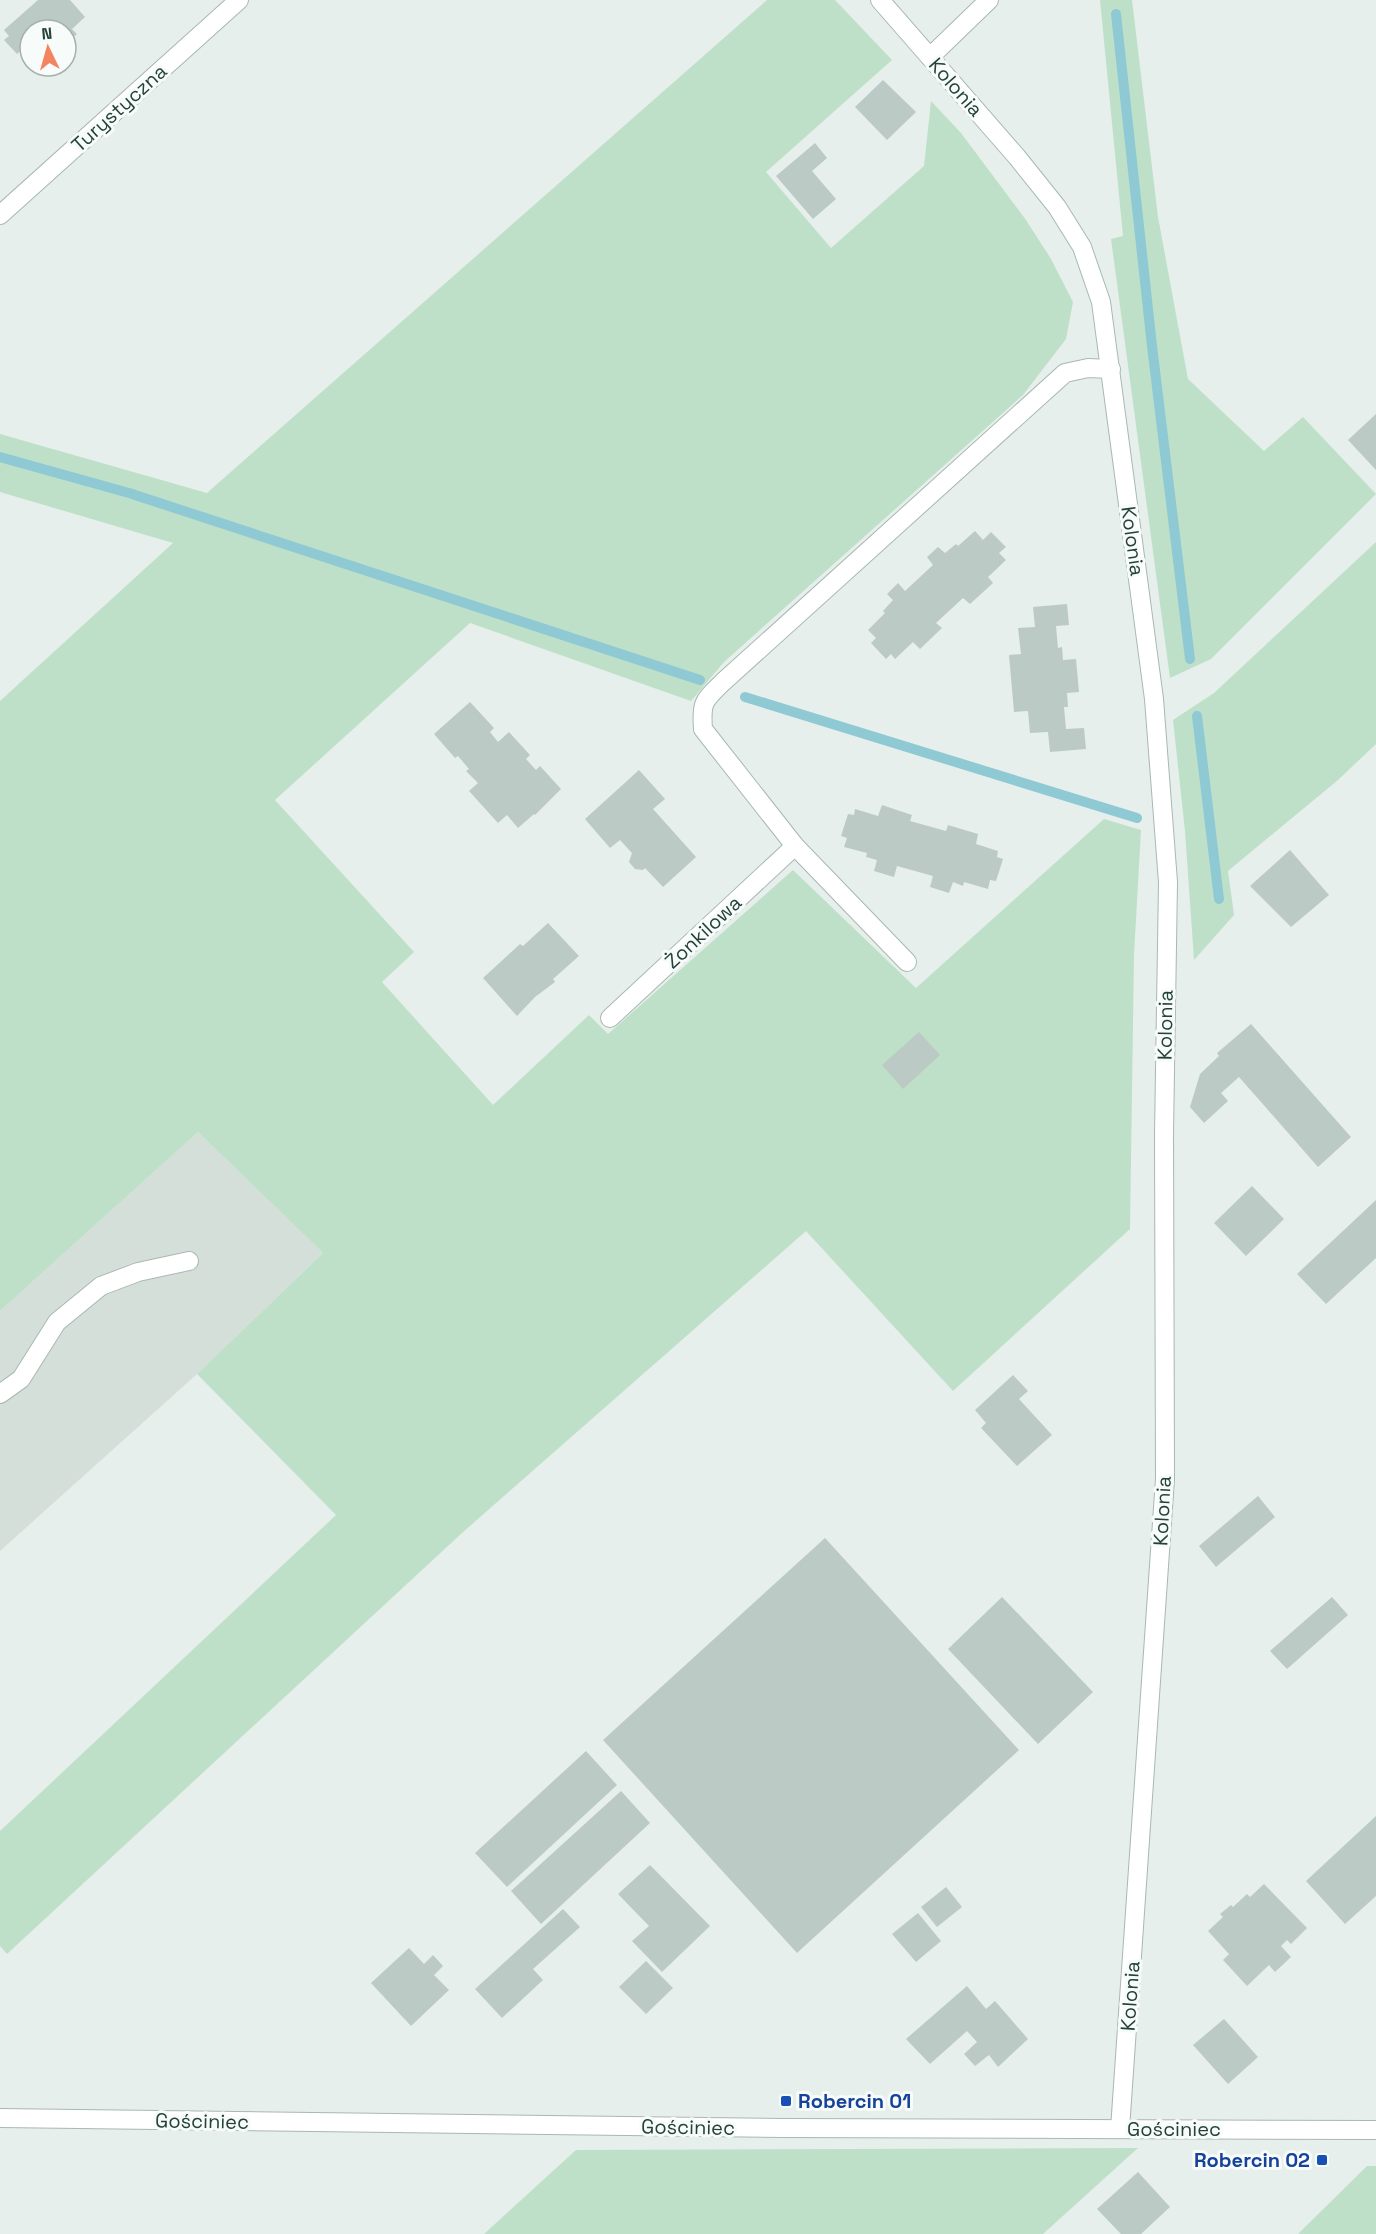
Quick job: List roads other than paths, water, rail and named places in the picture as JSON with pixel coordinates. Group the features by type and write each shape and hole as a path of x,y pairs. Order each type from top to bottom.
{"street":[{"name":"Turystyczna","path":"0,215 238,0"},
{"name":"Kolonia","path":"880,0 1057,207 1082,247 1101,302 1154,699 1168,882 1164,1134 1165,1479 1120,2129"},
{"path":"930,57 989,0"},
{"path":"907,962 795,846 703,729 702,709 709,697 740,666 1065,373 1088,368 1111,369"},
{"name":"Żonkilowa","path":"610,1018 795,846"},
{"path":"0,1394 21,1379 57,1322 101,1286 138,1272 189,1261"},
{"name":"Gościniec","path":"0,2118 785,2128 1376,2130"}],"waterway":[{"path":"1116,14 1152,346 1190,659"},
{"path":"0,457 129,493 700,680"},
{"path":"745,697 1137,818"},
{"path":"1197,716 1219,899"}],"place":[{"name":"Robercin 01","path":"786,2101"},
{"name":"Robercin 02","path":"1322,2160"}]}
